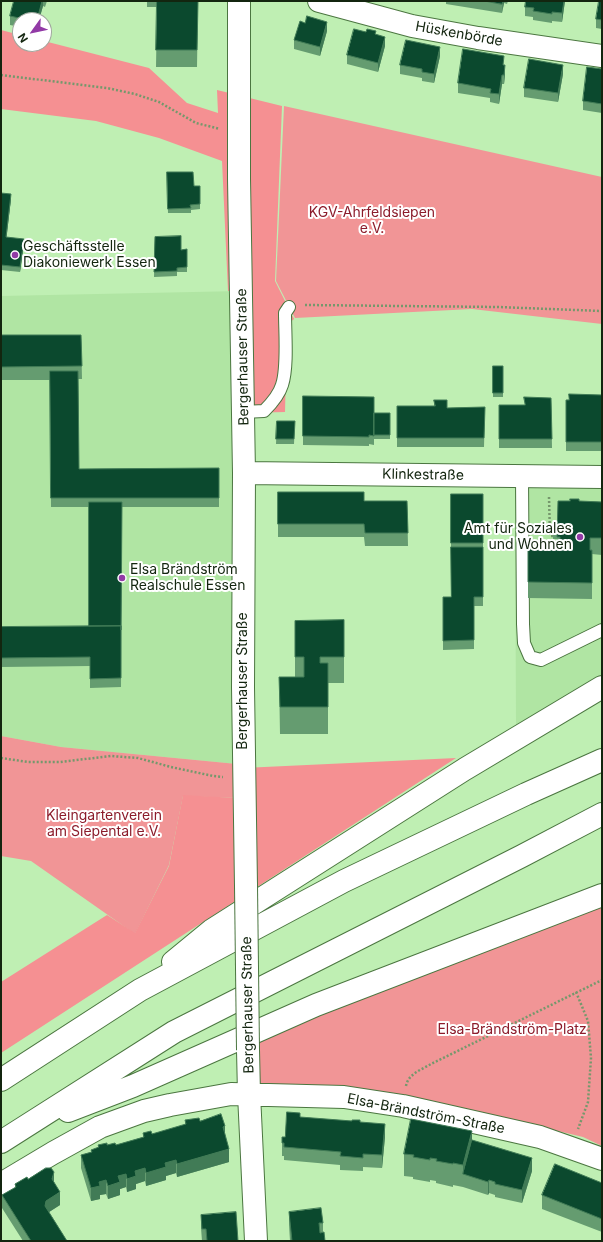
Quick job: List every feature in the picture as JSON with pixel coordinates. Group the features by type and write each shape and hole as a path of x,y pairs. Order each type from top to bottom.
{"main road":[{"name":"Bergerhauser Straße","path":"239,1 244,473 242,687 249,1094 256,1241"},
{"name":"Hüskenbörde","path":"319,1 412,26 478,38 602,56"},
{"name":"Klinkestraße","path":"244,473 602,477"},
{"path":"140,990 212,930 466,769 602,687"},
{"path":"1,1080 140,990 344,881 526,794 602,760"},
{"path":"1,1142 174,1032 602,814"},
{"path":"22,1128 133,1086 316,1005 602,894"},
{"name":"Elsa-Brändström-Straße","path":"1,1184 59,1149 100,1127 170,1104 231,1094 344,1097 403,1106 540,1137 602,1159"}],"lane":[{"path":"243,412 264,411 272,404 282,386 284,371 285,313 289,307"},
{"path":"522,477 523,624 524,643 530,657 541,660 602,630"}],"path":[{"path":"1,75 107,88 135,94 159,102 196,123 218,129 240,129"},
{"path":"289,307 297,305 498,307 602,311"},
{"path":"549,477 550,536 553,536"},
{"path":"1,758 28,762 60,762 111,756 138,758 213,776 244,778"},
{"path":"403,1106 406,1083 412,1075 471,1043 602,980"},
{"path":"570,1148 585,1114 591,1074 588,1021 576,992"}],"shaded area":[{"path":"1,30 12,33 12,52 52,52 52,43 149,68 187,103 218,113 217,90 282,106 275,281 294,319 287,325 285,412 245,413 243,291 228,291 222,161 159,138 96,121 1,109"},
{"name":"Elsa Brändström Realschule Essen","path":"241,291 237,764 61,747 1,736 1,296"},
{"path":"515,478 602,480 602,676 516,725"},
{"path":"456,758 1,1053 1,982 107,915 135,933 169,866 183,795 237,798 243,768"}],"green space":[{"name":"KGV-Ahrfeldsiepen e.V.","path":"284,106 602,177 602,324 472,309 295,318 276,281"},
{"name":"Kleingartenverein am Siepental e.V.","path":"1,736 61,747 237,764 237,798 183,796 169,865 135,934 31,861 1,856"},
{"name":"Elsa-Brändström-Platz","path":"602,899 602,1146 583,1137 537,1126 250,1093 249,1036"}],"building":[{"path":"14,1 42,1 39,12 12,12 12,16 10,16"},
{"path":"157,1 198,1 197,50 156,50"},
{"path":"485,1 503,1 502,4"},
{"path":"526,1 564,1 562,13 552,12 552,14 533,11 534,8 525,7"},
{"path":"599,1 602,1 602,20 596,19"},
{"path":"307,16 327,22 320,47 294,40 300,21 305,23"},
{"path":"354,29 366,32 367,29 376,31 375,34 385,37 378,63 347,55"},
{"path":"406,40 440,47 434,74 422,72 422,69 400,65"},
{"path":"463,49 504,56 504,75 502,75 499,94 490,93 491,89 458,83"},
{"path":"529,59 563,65 558,93 524,88"},
{"path":"587,67 602,69 602,104 583,101"},
{"path":"167,172 193,172 194,186 200,186 200,204 190,205 191,208 168,209"},
{"path":"1,193 11,194 6,237 24,239 20,267 1,265"},
{"path":"181,236 181,250 187,249 187,267 177,268 177,271 154,272 155,237"},
{"path":"1,335 81,335 82,366 1,367"},
{"path":"493,366 503,366 503,393 493,393"},
{"path":"50,371 78,371 79,469 219,468 219,498 51,498"},
{"path":"569,394 602,395 602,442 566,442 566,400 569,400"},
{"path":"303,396 374,397 374,436 303,436"},
{"path":"524,397 551,398 552,439 499,439 499,405 525,405"},
{"path":"434,400 447,400 447,408 485,407 484,438 397,438 397,406 435,406"},
{"path":"374,413 390,413 390,435 374,435"},
{"path":"277,421 295,421 294,439 276,439"},
{"path":"278,492 364,492 364,501 407,501 408,533 365,533 364,524 278,524"},
{"path":"451,494 483,494 483,543 451,543"},
{"path":"570,499 602,502 602,538 590,538 590,550 592,550 592,583 528,582 528,549 560,549 560,537 557,537 558,501 570,501"},
{"path":"89,502 122,502 121,630 121,626 89,626"},
{"path":"553,529 557,530 557,534 553,534"},
{"path":"451,547 483,547 483,597 474,597 474,640 443,641 443,597 451,597"},
{"path":"344,620 344,657 320,657 320,663 328,663 328,707 280,707 279,677 304,677 304,657 295,657 295,621"},
{"path":"121,626 121,678 90,679 90,657 1,658 1,627"},
{"path":"287,1112 300,1113 300,1117 352,1121 360,1120 360,1122 385,1124 382,1155 363,1154 363,1158 340,1156 341,1152 284,1147 282,1137 285,1137"},
{"path":"221,1114 225,1126 223,1127 229,1149 177,1164 176,1160 165,1163 166,1167 146,1173 145,1168 135,1171 136,1176 127,1179 126,1174 118,1176 120,1182 108,1186 106,1180 99,1182 100,1186 91,1188 81,1155 92,1152 91,1150 99,1147 98,1145 115,1143 116,1145 144,1137 143,1133 151,1131 152,1134 186,1124 185,1120 199,1118 200,1121"},
{"path":"411,1119 472,1131 463,1165 436,1161 437,1159 430,1158 430,1160 413,1157 414,1155 404,1154"},
{"path":"472,1140 532,1158 522,1190 495,1184 495,1182 489,1180 488,1182 463,1174"},
{"path":"555,1164 602,1183 602,1219 542,1195"},
{"path":"46,1168 51,1168 54,1172 52,1179 60,1192 46,1201 45,1206 67,1241 31,1241 2,1195 16,1187 15,1184 27,1177 28,1179"},
{"path":"321,1208 323,1223 319,1223 320,1233 324,1232 325,1241 292,1241 289,1212"},
{"path":"236,1212 238,1241 207,1241 206,1229 202,1229 201,1215"}],"place":[{"name":"Geschäftsstelle Diakoniewerk Essen","path":"15,255"},
{"name":"Amt für Soziales und Wohnen","path":"580,537"},
{"name":"Elsa Brändström Realschule Essen","path":"122,578"}]}
